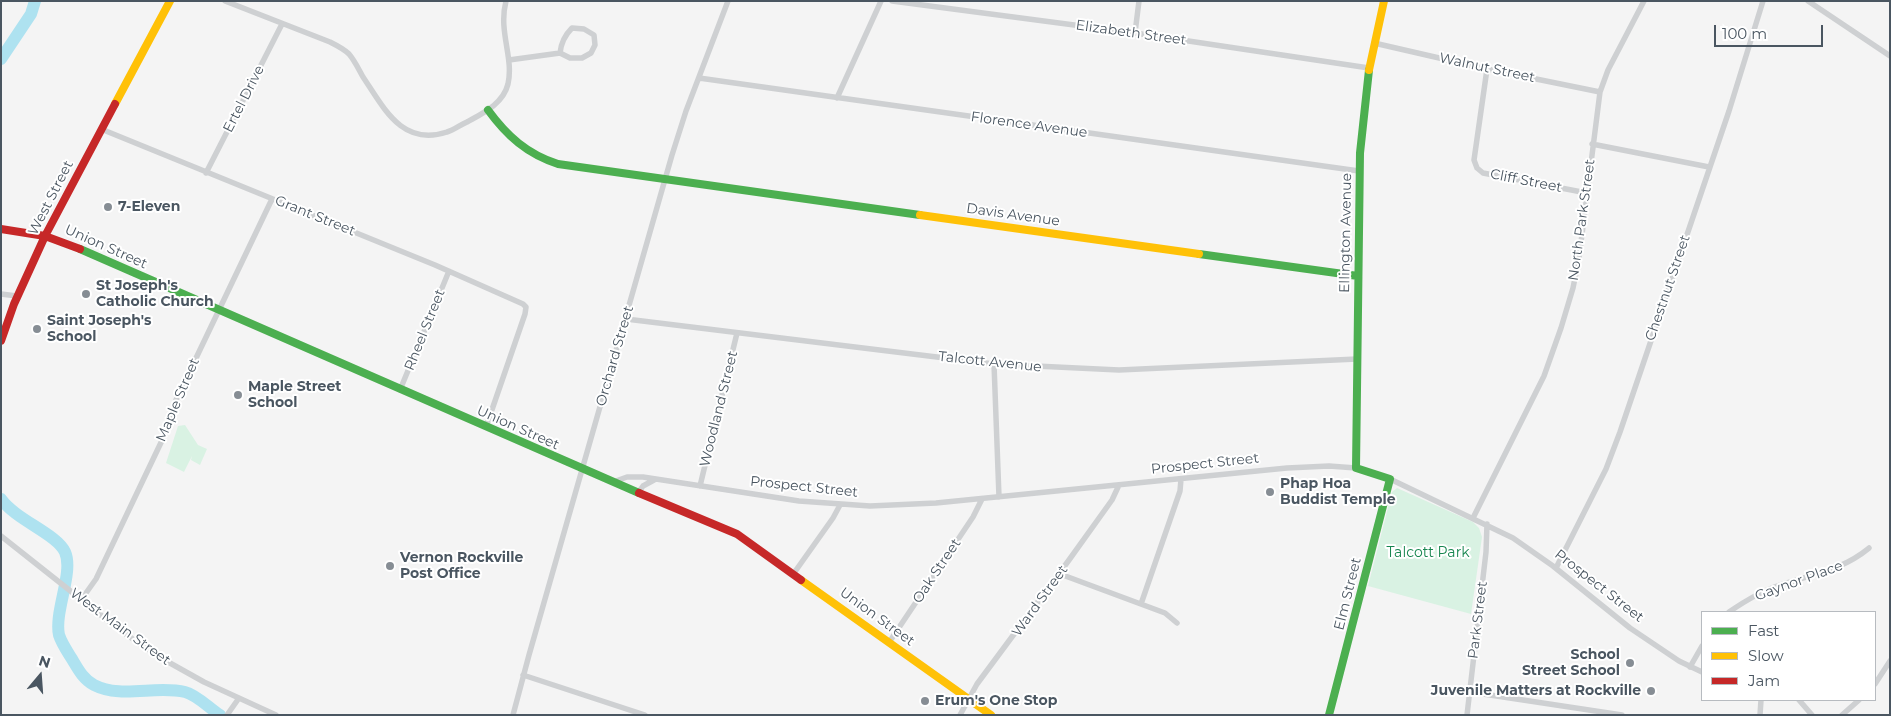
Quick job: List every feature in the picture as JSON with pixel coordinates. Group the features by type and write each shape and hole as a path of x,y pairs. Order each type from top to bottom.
{"street":[{"name":"West Street","path":"1,341 17,296 45,236 170,1"},
{"path":"225,1 330,42 349,55 382,106 397,123 408,131 434,135 448,132 488,110 500,100 508,86 508,60 503,27 506,1"},
{"name":"Orchard Street","path":"513,715 665,180 682,125 728,1"},
{"path":"837,98 880,1"},
{"name":"Elizabeth Street","path":"892,1 1134,33 1369,68"},
{"path":"1134,33 1139,1"},
{"name":"Ellington Avenue","path":"1356,468 1359,171 1369,68 1384,1"},
{"name":"North Park Street","path":"1472,518 1544,376 1573,288 1579,258 1600,92 1608,70 1644,1"},
{"name":"Chestnut Street","path":"1556,568 1606,469 1620,432 1735,93 1763,1"},
{"path":"1808,1 1890,56"},
{"name":"Ertel Drive","path":"206,173 282,24"},
{"path":"508,60 560,53 570,58 582,58 591,54 595,45 594,35 584,29 572,28 565,35 560,53"},
{"name":"Walnut Street","path":"1374,43 1600,92"},
{"name":"Cliff Street","path":"1487,69 1474,160 1477,168 1483,173 1587,193"},
{"name":"Florence Avenue","path":"699,78 1359,171"},
{"name":"Davis Avenue","path":"488,110 514,143 543,160 558,164 1358,276"},
{"name":"Grant Street","path":"101,129 450,271 519,302 526,307 526,314 486,427"},
{"path":"1592,144 1709,167"},
{"name":"Maple Street","path":"81,600 96,579 142,483 166,432 176,400 272,199"},
{"name":"Union Street","path":"1,229 45,236 68,243 583,470 737,534 991,715"},
{"name":"Rheel Street","path":"400,390 450,271"},
{"path":"1,294 17,296"},
{"name":"Talcott Avenue","path":"626,319 994,364 1119,370 1357,359"},
{"name":"Woodland Street","path":"700,486 738,332"},
{"path":"994,364 999,497"},
{"name":"Prospect Street","path":"612,482 630,476 643,477 784,499 840,505 905,505 1309,467 1356,468 1390,479 1514,538 1556,568 1630,628 1690,667 1701,672"},
{"path":"1141,604 1180,490 1182,479"},
{"name":"Elm Street","path":"1329,715 1390,479"},
{"path":"638,493 643,486 654,480"},
{"name":"Ward Street","path":"960,715 980,679 1060,574 1112,500 1119,486"},
{"name":"Oak Street","path":"890,642 973,517 982,498"},
{"path":"794,573 840,505"},
{"name":"Park Street","path":"1467,715 1486,552 1487,524"},
{"name":"West Main Street","path":"1,536 81,600 169,664 276,715"},
{"name":"Gaynor Place","path":"1730,611 1779,585 1841,567 1868,548"},
{"path":"1060,574 1168,615 1176,623"},
{"path":"1690,667 1701,648"},
{"path":"1876,682 1890,661"},
{"path":"523,676 645,715"},
{"path":"1470,692 1622,715"},
{"path":"228,713 239,698"},
{"path":"1760,715 1761,701"},
{"path":"1800,701 1812,715"},
{"path":"1842,715 1858,701"}],"green space":[{"path":"185,425 198,445 207,449 200,465 191,460 192,456 184,472 166,463 178,426"},
{"name":"Talcott Park","path":"1397,488 1473,522 1479,528 1482,537 1471,614 1368,586 1392,492"}],"waterway":[{"path":"1,59 31,14 35,1"},
{"path":"1,499 16,514 54,539 65,552 67,570 59,615 59,635 76,666 87,680 104,689 116,691 174,690 185,692 220,715"}],"traffic: fast":[{"path":"1329,715 1390,479 1356,468 1360,153 1369,70"},
{"path":"488,110 510,136 519,143 537,155 558,164 920,215"},
{"path":"80,249 639,493"},
{"path":"1199,254 1358,276"}],"traffic: slow":[{"path":"115,104 170,1"},
{"path":"1369,70 1384,1"},
{"path":"920,215 1199,254"},
{"path":"801,580 991,715"}],"traffic: jam":[{"path":"1,229 45,236 115,104"},
{"path":"1,341 14,304 45,236 80,249"},
{"path":"639,493 737,534 801,580"}],"place":[{"name":"7-Eleven","path":"108,207"},
{"name":"St Joseph's Catholic Church","path":"86,294"},
{"name":"Saint Joseph's School","path":"37,329"},
{"name":"Maple Street School","path":"238,395"},
{"name":"Phap Hoa Buddist Temple","path":"1270,492"},
{"name":"Vernon Rockville Post Office","path":"390,566"},
{"name":"School Street School","path":"1630,663"},
{"name":"Juvenile Matters at Rockville","path":"1651,691"},
{"name":"Erum's One Stop","path":"925,701"}]}
